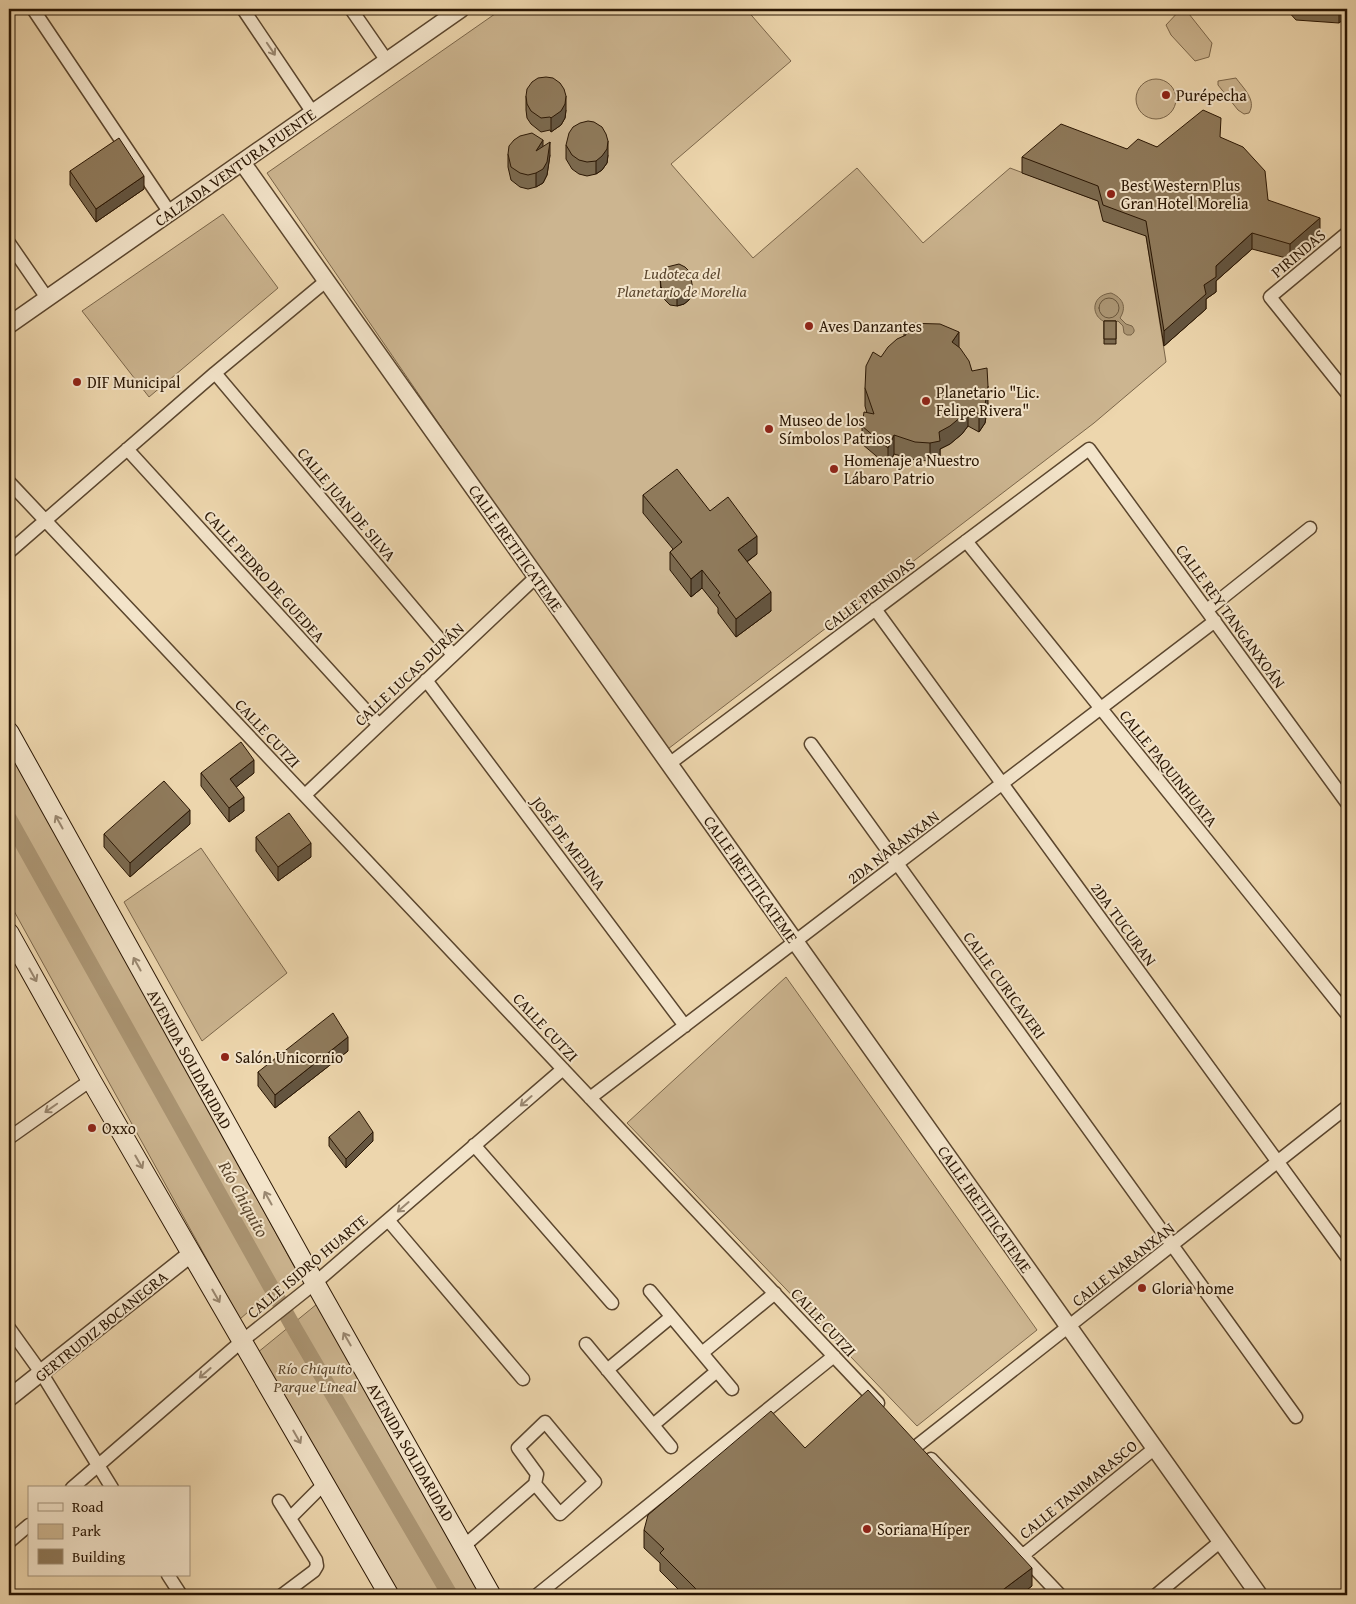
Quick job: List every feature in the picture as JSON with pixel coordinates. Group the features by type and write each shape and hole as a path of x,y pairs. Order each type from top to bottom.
{"main road":[{"name":"AVENIDA SOLIDARIDAD","path":"9,732 315,1283 491,1595"},
{"path":"9,932 91,1080 389,1595"}],"street":[{"path":"33,9 170,213"},
{"path":"244,9 313,113"},
{"path":"351,9 387,61"},
{"name":"CALZADA VENTURA PUENTE","path":"9,326 461,9"},
{"name":"CALLE IRETITICATEME","path":"242,162 1259,1595"},
{"name":"PIRINDAS","path":"1347,233 1270,297 1347,393"},
{"path":"9,242 47,298"},
{"path":"9,552 215,373 326,281"},
{"name":"CALLE JUAN DE SILVA","path":"215,373 453,655"},
{"name":"CALLE PEDRO DE GUEDEA","path":"127,449 379,725"},
{"name":"CALLE PIRINDAS","path":"669,764 1089,449"},
{"name":"CALLE REY TANGANXOÁN","path":"1089,449 1347,803"},
{"name":"CALLE CUTZI","path":"9,482 886,1411"},
{"path":"1207,610 1310,528"},
{"name":"CALLE PAQUINHUATA","path":"966,541 1347,1014"},
{"name":"CALLE LUCAS DURÁN","path":"305,795 536,577"},
{"name":"2DA TUCURAN","path":"875,609 1347,1257"},
{"name":"2DA NARANXAN","path":"590,1098 1215,621"},
{"name":"JOSÉ DE MEDINA","path":"426,680 685,1026"},
{"name":"CALLE CURICAVERI","path":"811,744 1296,1417"},
{"name":"CALLE ISIDRO HUARTE","path":"74,1486 242,1341 315,1283 563,1069"},
{"path":"9,1138 91,1080"},
{"name":"CALLE NARANXAN","path":"1022,1556 914,1441 1069,1327 1347,1107"},
{"path":"474,1146 612,1303"},
{"path":"388,1220 523,1379"},
{"name":"GERTRUDIZ BOCANEGRA","path":"9,1398 42,1374 192,1254"},
{"path":"650,1292 732,1389"},
{"path":"702,1353 774,1293"},
{"path":"607,1370 671,1316"},
{"path":"9,1328 42,1374 111,1486"},
{"path":"586,1344 671,1447"},
{"path":"536,1595 834,1356"},
{"path":"653,1425 717,1371"},
{"path":"464,1546 535,1484 537,1474 518,1448 546,1422 595,1482 560,1514 535,1484"},
{"name":"CALLE TANIMARASCO","path":"1022,1556 1155,1448"},
{"path":"290,1518 324,1484"},
{"path":"280,1501 316,1560 317,1566 314,1571 282,1595"},
{"path":"9,1542 28,1526"},
{"path":"1156,1595 1221,1541"},
{"path":"1022,1556 1060,1595"},
{"path":"169,1576 181,1595"}],"green space":[{"name":"Ludoteca del Planetario de Morelia","path":"502,9 746,9 791,61 671,164 753,258 857,168 923,243 1010,168 1098,201 1146,236 1166,362 1094,423 664,752 267,173"},
{"path":"1181,9 1189,14 1212,43 1209,57 1195,61 1171,35 1166,25"},
{"path":"1236,78 1250,99 1251,108 1249,113 1244,114 1238,110 1218,85 1218,81"},
{"path":"1160,79 1167,82 1173,88 1176,99 1175,107 1167,116 1160,119 1152,119 1145,116 1137,107 1136,95 1139,88 1148,80"},
{"path":"223,214 278,288 149,397 82,311"},
{"path":"9,745 296,1270 240,1319 9,902"},
{"path":"201,848 287,973 202,1041 124,902"},
{"path":"786,977 1037,1330 917,1426 627,1123"},
{"name":"Río Chiquito Parque Lineal","path":"317,1304 481,1595 394,1595 257,1353"}],"water":[{"path":"1111,293 1123,303 1120,318 1126,324 1133,327 1134,332 1131,335 1124,333 1123,326 1118,321 1110,323 1103,321 1095,312 1097,300 1103,295"}],"building":[{"path":"538,78 553,78 560,83 566,96 565,104 561,111 551,118 541,118 531,111 527,104 526,96 527,89 532,82"},
{"path":"1203,110 1221,118 1220,137 1243,147 1265,171 1268,200 1320,218 1290,244 1252,233 1216,266 1216,277 1204,285 1206,294 1164,331 1146,221 1103,205 1098,186 1022,157 1061,124 1127,149 1138,139 1157,147"},
{"path":"588,121 602,127 608,141 607,149 602,156 596,161 587,162 579,160 572,155 566,145 569,133 573,127"},
{"path":"532,133 543,140 536,151 550,142 547,162 543,169 528,175 520,173 511,167 508,154 509,146 514,140 520,136"},
{"path":"119,138 144,176 96,209 70,171"},
{"path":"679,264 690,272 692,284 689,291 684,295 670,296 661,287 660,276 667,267"},
{"path":"1104,321 1116,321 1116,339 1104,339"},
{"name":"Planetario \"Lic. Felipe Rivera\"","path":"904,323 940,324 959,332 952,342 960,348 969,361 972,371 987,368 988,386 985,405 979,414 968,408 950,426 939,432 940,441 930,443 915,442 894,435 888,448 862,426 864,412 874,414 865,388 866,366 873,352 881,357 897,339 906,335"},
{"path":"677,469 710,511 728,497 757,536 738,550 771,592 736,619 718,595 720,593 702,570 691,579 670,552 682,542 643,495"},
{"path":"241,742 254,760 230,779 244,797 229,808 201,773"},
{"path":"164,781 190,810 130,863 104,834"},
{"path":"289,813 311,843 278,867 256,837"},
{"path":"333,1013 348,1037 275,1095 258,1072"},
{"path":"359,1111 373,1132 346,1159 329,1137"},
{"name":"Soriana Híper","path":"868,1390 1032,1568 996,1595 702,1595 660,1553 664,1549 644,1530 648,1515 771,1411 805,1448"}],"waterway":[{"name":"Río Chiquito","path":"9,819 294,1328 450,1595"}],"place":[{"name":"Purépecha","path":"1166,95"},
{"name":"Best Western Plus Gran Hotel Morelia","path":"1111,194"},
{"name":"Aves Danzantes","path":"809,326"},
{"name":"DIF Municipal","path":"77,382"},
{"name":"Planetario \"Lic. Felipe Rivera\"","path":"926,401"},
{"name":"Museo de los Símbolos Patrios","path":"769,429"},
{"name":"Homenaje a Nuestro Lábaro Patrio","path":"834,469"},
{"name":"Salón Unicornio","path":"225,1057"},
{"name":"Oxxo","path":"92,1128"},
{"name":"Gloria home","path":"1142,1288"},
{"name":"Soriana Híper","path":"867,1529"}]}
